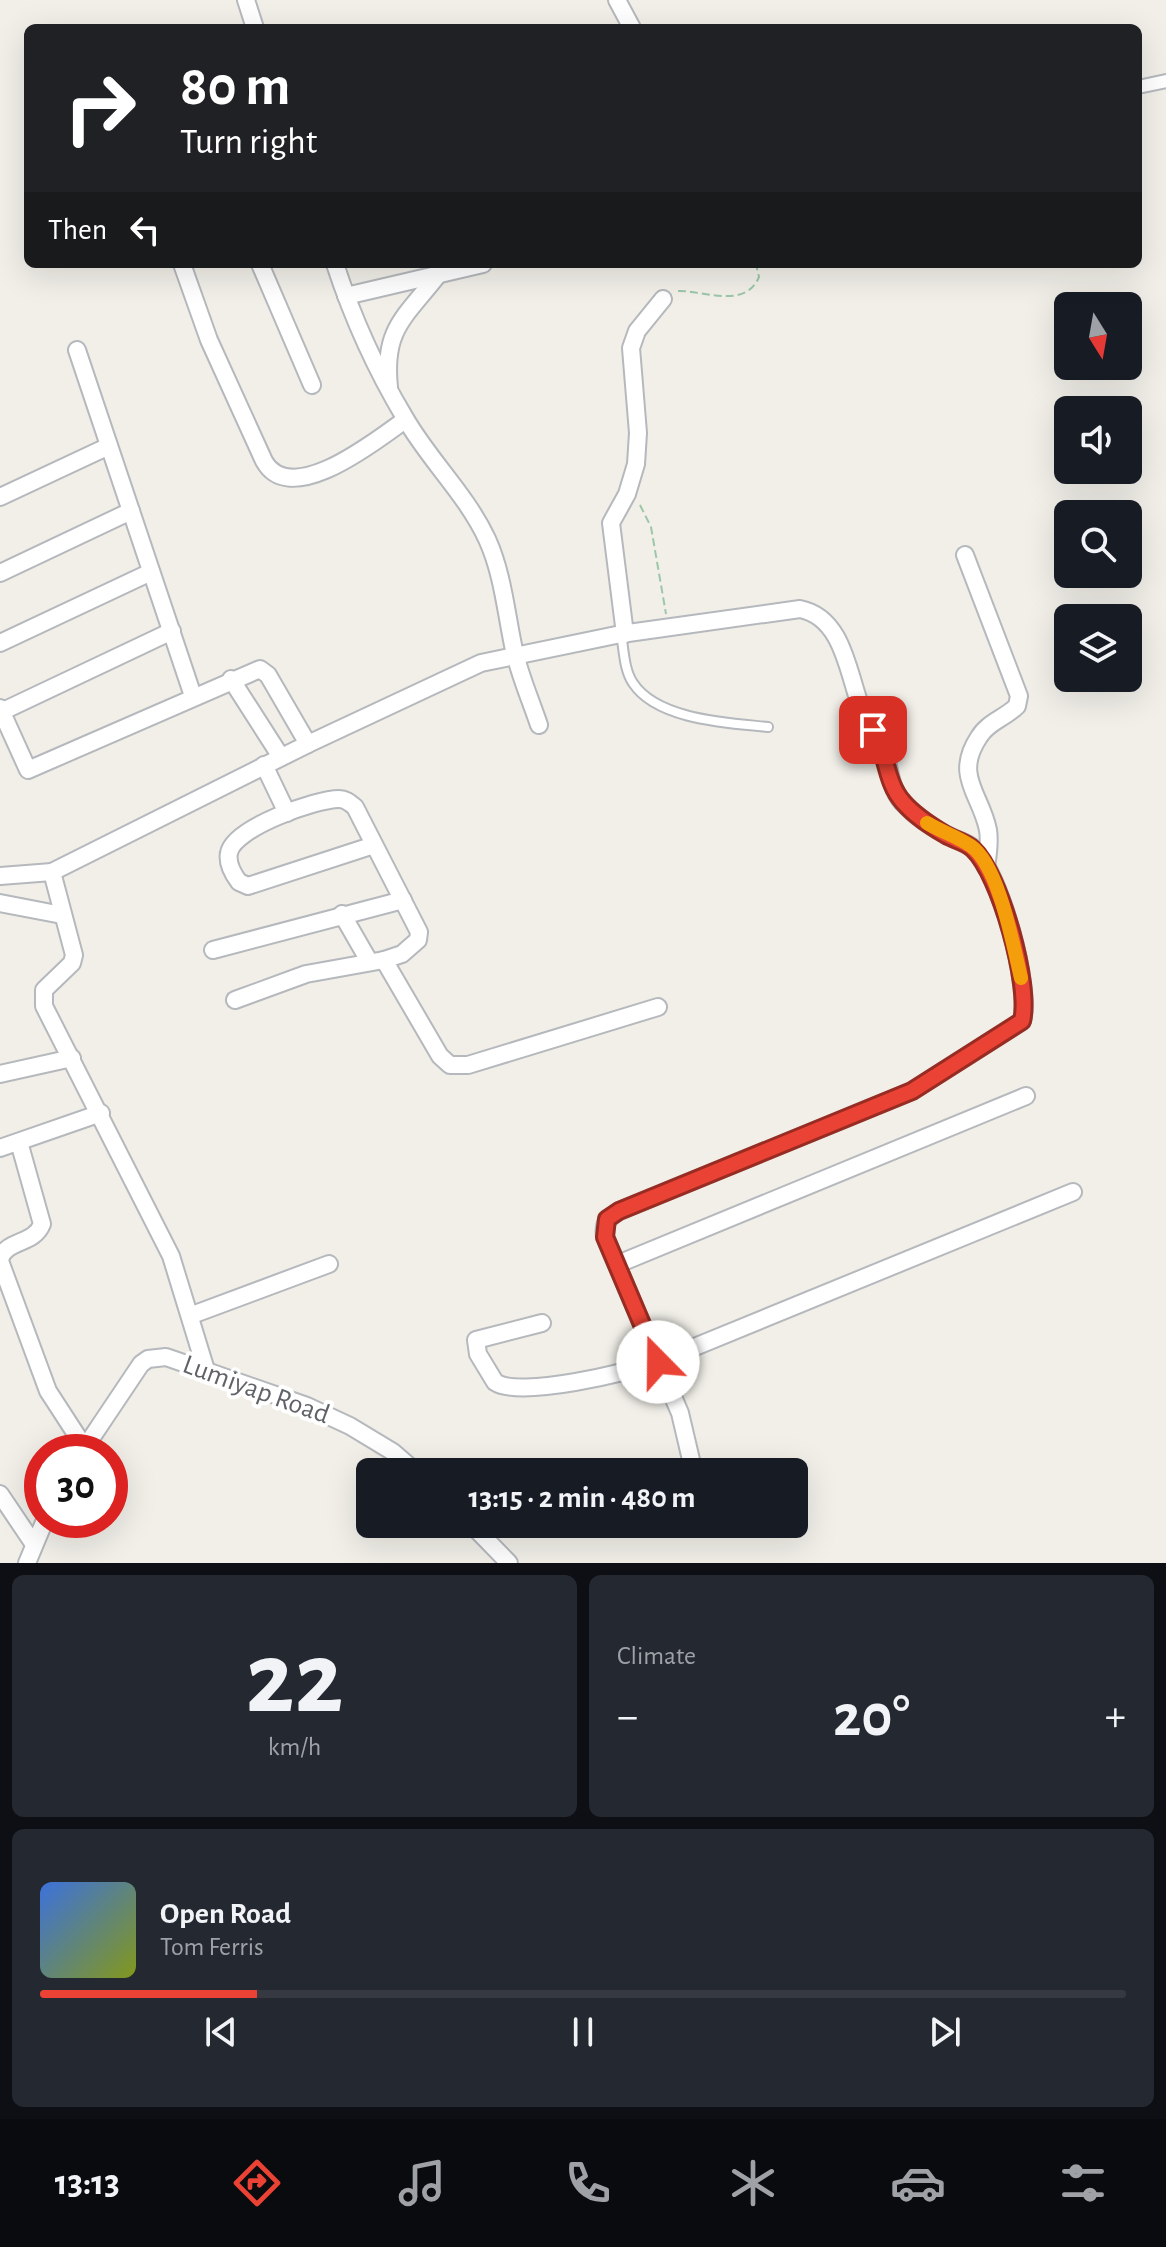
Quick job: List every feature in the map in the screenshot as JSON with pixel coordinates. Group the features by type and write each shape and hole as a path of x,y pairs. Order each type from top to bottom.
{"street":[{"path":"246,0 254,24"},
{"path":"617,0 630,24"},
{"path":"1142,86 1166,81"},
{"path":"183,268 209,340 264,461 273,471 290,476 322,473 405,420"},
{"path":"262,268 312,385"},
{"path":"336,268 373,364 405,420 471,510 488,540 501,580 515,654 539,725"},
{"path":"346,296 468,268"},
{"path":"390,389 388,345 396,329 437,276"},
{"path":"623,634 611,523 627,494 636,464 638,433 631,348 637,331 663,299"},
{"path":"77,350 193,696"},
{"path":"0,497 109,446"},
{"path":"0,573 131,511"},
{"path":"965,555 1019,696 1013,710 987,726 977,738 970,757 970,790 988,832 986,867"},
{"path":"0,643 151,572"},
{"path":"0,876 52,872 264,765 481,663 623,634 800,609 816,612 826,620 842,650 862,711 884,751 891,783 902,801 921,819 970,845 986,867 1016,958 1026,1007 1022,1021 912,1091 619,1211 603,1226 658,1362 691,1458"},
{"path":"172,631 1,710 28,770 255,669 264,670 308,744"},
{"path":"231,679 281,757"},
{"path":"264,765 287,813"},
{"path":"235,1000 306,974 402,954 418,940 419,932 374,845 348,801 339,799 287,813 235,842 229,851 229,864 239,882 257,886 374,845"},
{"path":"52,872 73,945 72,963 53,978 43,998 50,1019 101,1113 171,1256 192,1315 206,1370"},
{"path":"213,950 403,900"},
{"path":"0,903 62,915"},
{"path":"342,914 440,1056 450,1065 468,1065 658,1007"},
{"path":"1,1069 72,1058"},
{"path":"618,1264 1026,1096"},
{"path":"0,1148 101,1113"},
{"path":"19,1142 42,1224 33,1238 8,1247 0,1260 48,1391 74,1434"},
{"path":"542,1323 476,1340 478,1354 495,1382 517,1388 603,1378 658,1362 1073,1192"},
{"path":"192,1315 329,1264"},
{"name":"Lumiyap Road","path":"93,1434 127,1381 148,1359 166,1357 350,1426 400,1458"},
{"path":"0,1494 33,1543"},
{"path":"27,1563 36,1538"},
{"path":"485,1538 509,1563"}],"lane":[{"path":"623,634 628,673 645,696 682,715 768,727"}],"path":[{"path":"663,299 679,291 712,297 747,290 759,277 757,268"},
{"path":"627,494 648,516 668,627"}],"slow traffic":[{"path":"927,823 970,845 979,855 1001,904 1021,978"}],"route":[{"path":"658,1362 605,1237 603,1226 607,1219 619,1211 912,1091 945,1073 1022,1021 1026,1007 1024,991 1010,931 986,867 970,845 921,819 902,801 891,783 884,751 873,730"}]}
